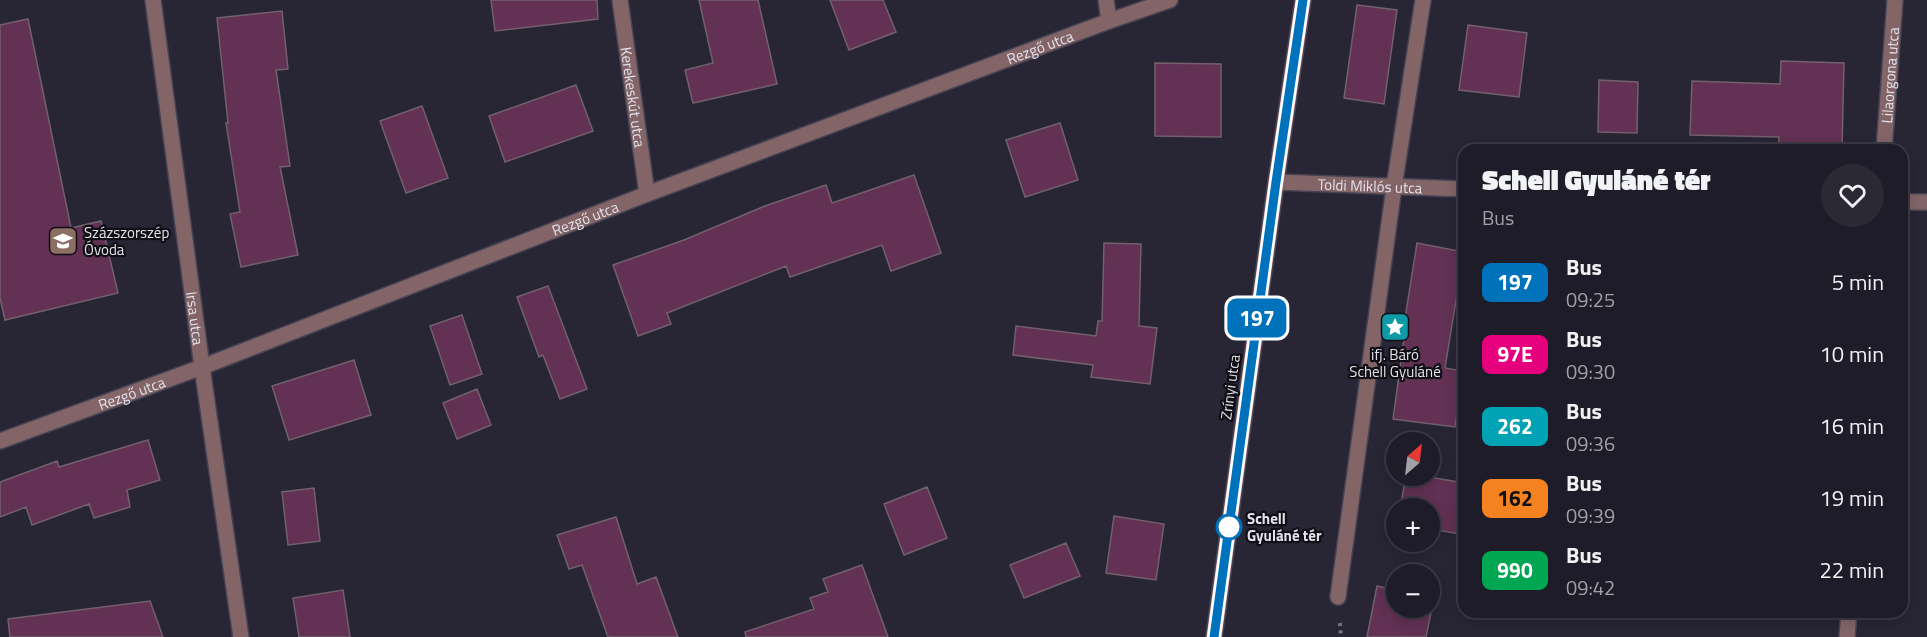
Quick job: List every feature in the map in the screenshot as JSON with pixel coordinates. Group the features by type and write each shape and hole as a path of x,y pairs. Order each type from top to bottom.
{"main road":[{"name":"Zrínyi utca","path":"1214,637 1303,0"}],"street":[{"name":"Irsa utca","path":"153,0 241,637"},
{"name":"Kerekeskút utca","path":"621,0 646,194"},
{"path":"1106,0 1109,21"},
{"name":"Rezgő utca","path":"0,441 202,367 646,194 1170,0"},
{"path":"1338,597 1394,187 1423,0"},
{"name":"Lilaorgona utca","path":"1884,144 1895,0"},
{"name":"Toldi Miklós utca","path":"1276,182 1458,189"},
{"path":"1908,202 1927,202"},
{"path":"1847,637 1849,618"}],"building":[{"path":"491,0 597,0 598,19 495,31"},
{"path":"699,0 758,0 777,84 693,103 685,70 713,63"},
{"path":"830,0 883,0 896,32 849,50"},
{"path":"1357,5 1397,10 1384,104 1344,98"},
{"path":"282,11 288,69 276,70 290,166 280,167 298,255 241,267 230,214 240,212 226,123 228,123 217,18"},
{"path":"28,19 71,228 101,221 118,293 5,320 0,298 0,25"},
{"path":"1468,25 1527,33 1519,97 1459,90"},
{"path":"1781,61 1844,63 1842,144 1778,144 1779,137 1690,135 1692,81 1780,84"},
{"path":"1155,63 1221,64 1221,137 1155,136"},
{"path":"1599,80 1638,82 1637,133 1598,132"},
{"path":"576,85 593,131 505,162 489,116"},
{"path":"422,106 448,178 406,193 380,121"},
{"path":"1060,123 1078,180 1025,197 1006,140"},
{"path":"914,175 941,253 891,271 882,245 790,277 786,266 667,313 671,324 638,336 613,265 826,185 832,203"},
{"path":"1104,243 1141,244 1139,326 1157,328 1150,384 1091,377 1093,365 1013,355 1016,326 1096,336 1098,321 1102,321"},
{"path":"1417,243 1458,251 1458,289 1445,368 1458,370 1458,406 1455,427 1393,419 1405,331 1403,331"},
{"path":"548,286 587,389 560,399 543,355 539,357 517,297"},
{"path":"462,315 482,374 450,385 430,326"},
{"path":"354,360 371,415 289,440 272,386"},
{"path":"477,389 491,425 457,439 443,403"},
{"path":"148,440 160,480 127,490 130,507 94,518 89,504 32,525 26,507 0,517 0,482 57,461 59,467"},
{"path":"1440,479 1458,482 1458,534 1440,531 1440,498 1402,498 1404,486 1440,486"},
{"path":"927,487 947,538 904,555 884,504"},
{"path":"314,488 320,541 288,545 282,492"},
{"path":"1114,516 1164,524 1156,580 1106,573"},
{"path":"616,517 637,584 656,577 678,637 608,637 582,565 569,569 557,535"},
{"path":"1066,543 1080,576 1024,598 1010,565"},
{"path":"862,565 888,637 746,637 745,632 814,609 810,598 828,592 823,579"},
{"path":"1377,586 1386,588 1386,618 1430,618 1426,637 1367,637"},
{"path":"343,590 350,637 299,637 293,598"},
{"path":"150,601 163,637 10,637 8,619"}],"bus line":[{"name":"197","path":"1214,637 1303,0"}],"place":[{"name":"Százszorszép Óvoda","path":"63,241"},
{"name":"ifj. Báró Schell Gyuláné","path":"1395,327"},
{"name":"Schell Gyuláné tér","path":"1229,527"}]}
